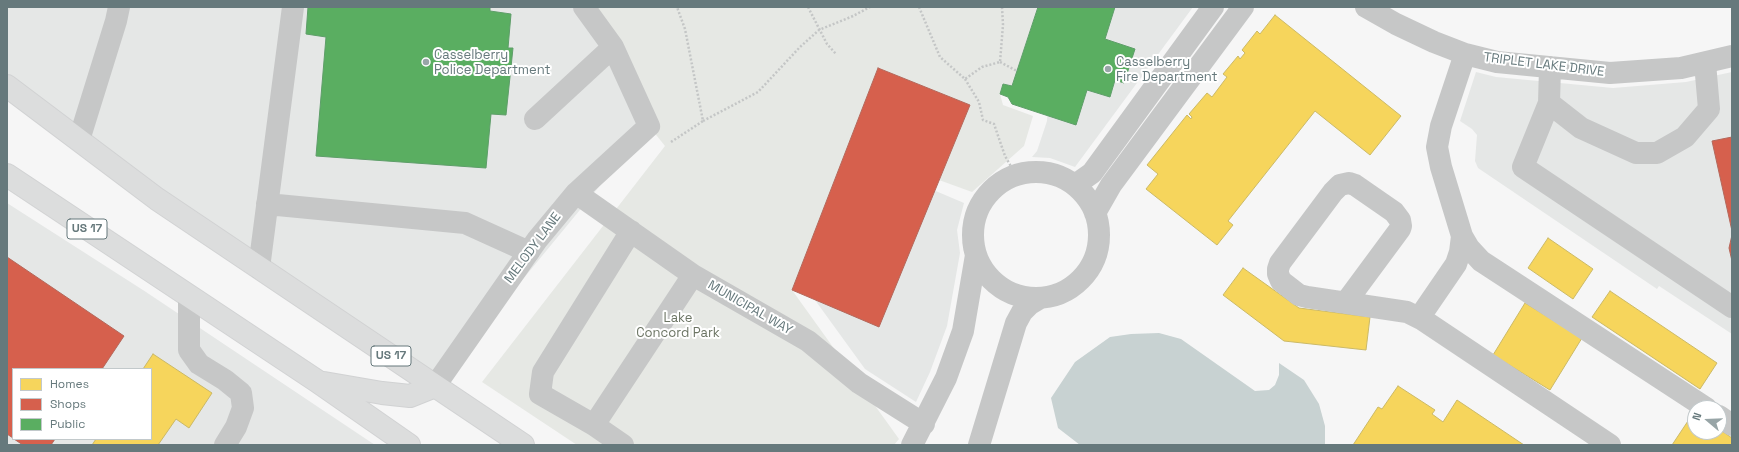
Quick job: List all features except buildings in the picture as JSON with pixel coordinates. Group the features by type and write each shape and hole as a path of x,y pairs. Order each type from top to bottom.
{"main road":[{"name":"US 17","path":"7,86 157,199 523,445"},
{"name":"US 17","path":"7,176 317,381 409,445"},
{"path":"317,381 382,393 410,396 435,386"}],"street":[{"path":"79,140 116,21 118,7"},
{"path":"259,268 293,7"},
{"path":"536,119 613,47 584,7"},
{"path":"1075,185 1092,173 1213,7"},
{"path":"1096,213 1111,185 1243,7"},
{"name":"TRIPLET LAKE DRIVE","path":"1366,7 1396,24 1434,42 1465,54 1497,62 1610,73 1681,68 1732,56"},
{"name":"MELODY LANE","path":"435,386 529,252 576,192 649,126 613,47"},
{"path":"1465,54 1441,126 1437,147 1441,167 1462,236 1469,248 1481,261 1694,400"},
{"path":"1549,102 1581,128 1636,153 1657,153 1685,137 1709,110 1705,62"},
{"path":"1550,67 1549,102 1523,167 1732,307"},
{"path":"912,445 946,378 963,331 976,255 973,234 977,212 988,194 1004,180 1025,172 1046,172 1066,178 1081,190 1093,204 1099,223 1099,242 1094,261 1083,278 1068,290 1050,297 1040,298 1030,298 1013,294 997,285 984,271 976,255"},
{"path":"1346,302 1400,229 1401,223 1394,212 1355,184 1349,182 1340,185 1333,192 1280,263 1278,268 1281,281 1307,298 1399,310 1419,318 1610,445"},
{"name":"MUNICIPAL WAY","path":"576,192 693,275 808,342 859,383 924,424"},
{"path":"267,204 465,223 529,252"},
{"path":"623,445 594,425 540,394 543,372 631,231"},
{"path":"1419,318 1458,260 1462,236"},
{"path":"594,425 693,275"},
{"path":"189,297 189,350 199,364 225,380 241,393 243,408 236,427 225,445"},
{"path":"979,445 1016,323 1022,312 1040,298"}],"path":[{"path":"677,7 685,29 703,121"},
{"path":"808,7 827,44 836,54"},
{"path":"665,145 703,121 758,92 800,47 819,30 853,16 870,7"},
{"path":"919,7 940,57 965,79 979,102 983,120 994,124 1005,156 1013,170"},
{"path":"1000,62 1003,25 1002,7"},
{"path":"965,79 982,67 1000,62 1017,71"}],"shaded area":[{"path":"7,7 587,7 649,126 435,386 7,86"},
{"path":"1053,7 1193,7 1075,167 1050,158 1032,157 1037,151 1047,121"},
{"path":"1476,72 1496,77 1613,88 1686,82 1732,72 1732,334 1659,286 1657,289 1478,168 1475,161 1477,135 1472,129 1460,121"},
{"path":"931,189 964,203 957,230 960,253 947,326 930,372 916,402 865,369 807,289"},
{"path":"7,203 146,292 375,445 7,445"},
{"path":"1159,333 1181,339 1255,391 1269,390 1275,385 1279,375 1279,363 1304,380 1319,404 1325,426 1325,445 1080,445 1058,428 1051,398 1075,362 1110,337 1131,334"}],"green space":[{"name":"Lake Concord Park","path":"587,7 1038,7 1012,86 1003,84 1000,94 1003,105 1033,116 1024,146 972,192 939,180 970,105 878,68 792,290 899,439 894,445 577,445 482,382 665,146 649,126"}],"place":[{"name":"Casselberry Police Department","path":"426,62"},
{"name":"Casselberry Fire Department","path":"1108,69"}]}
